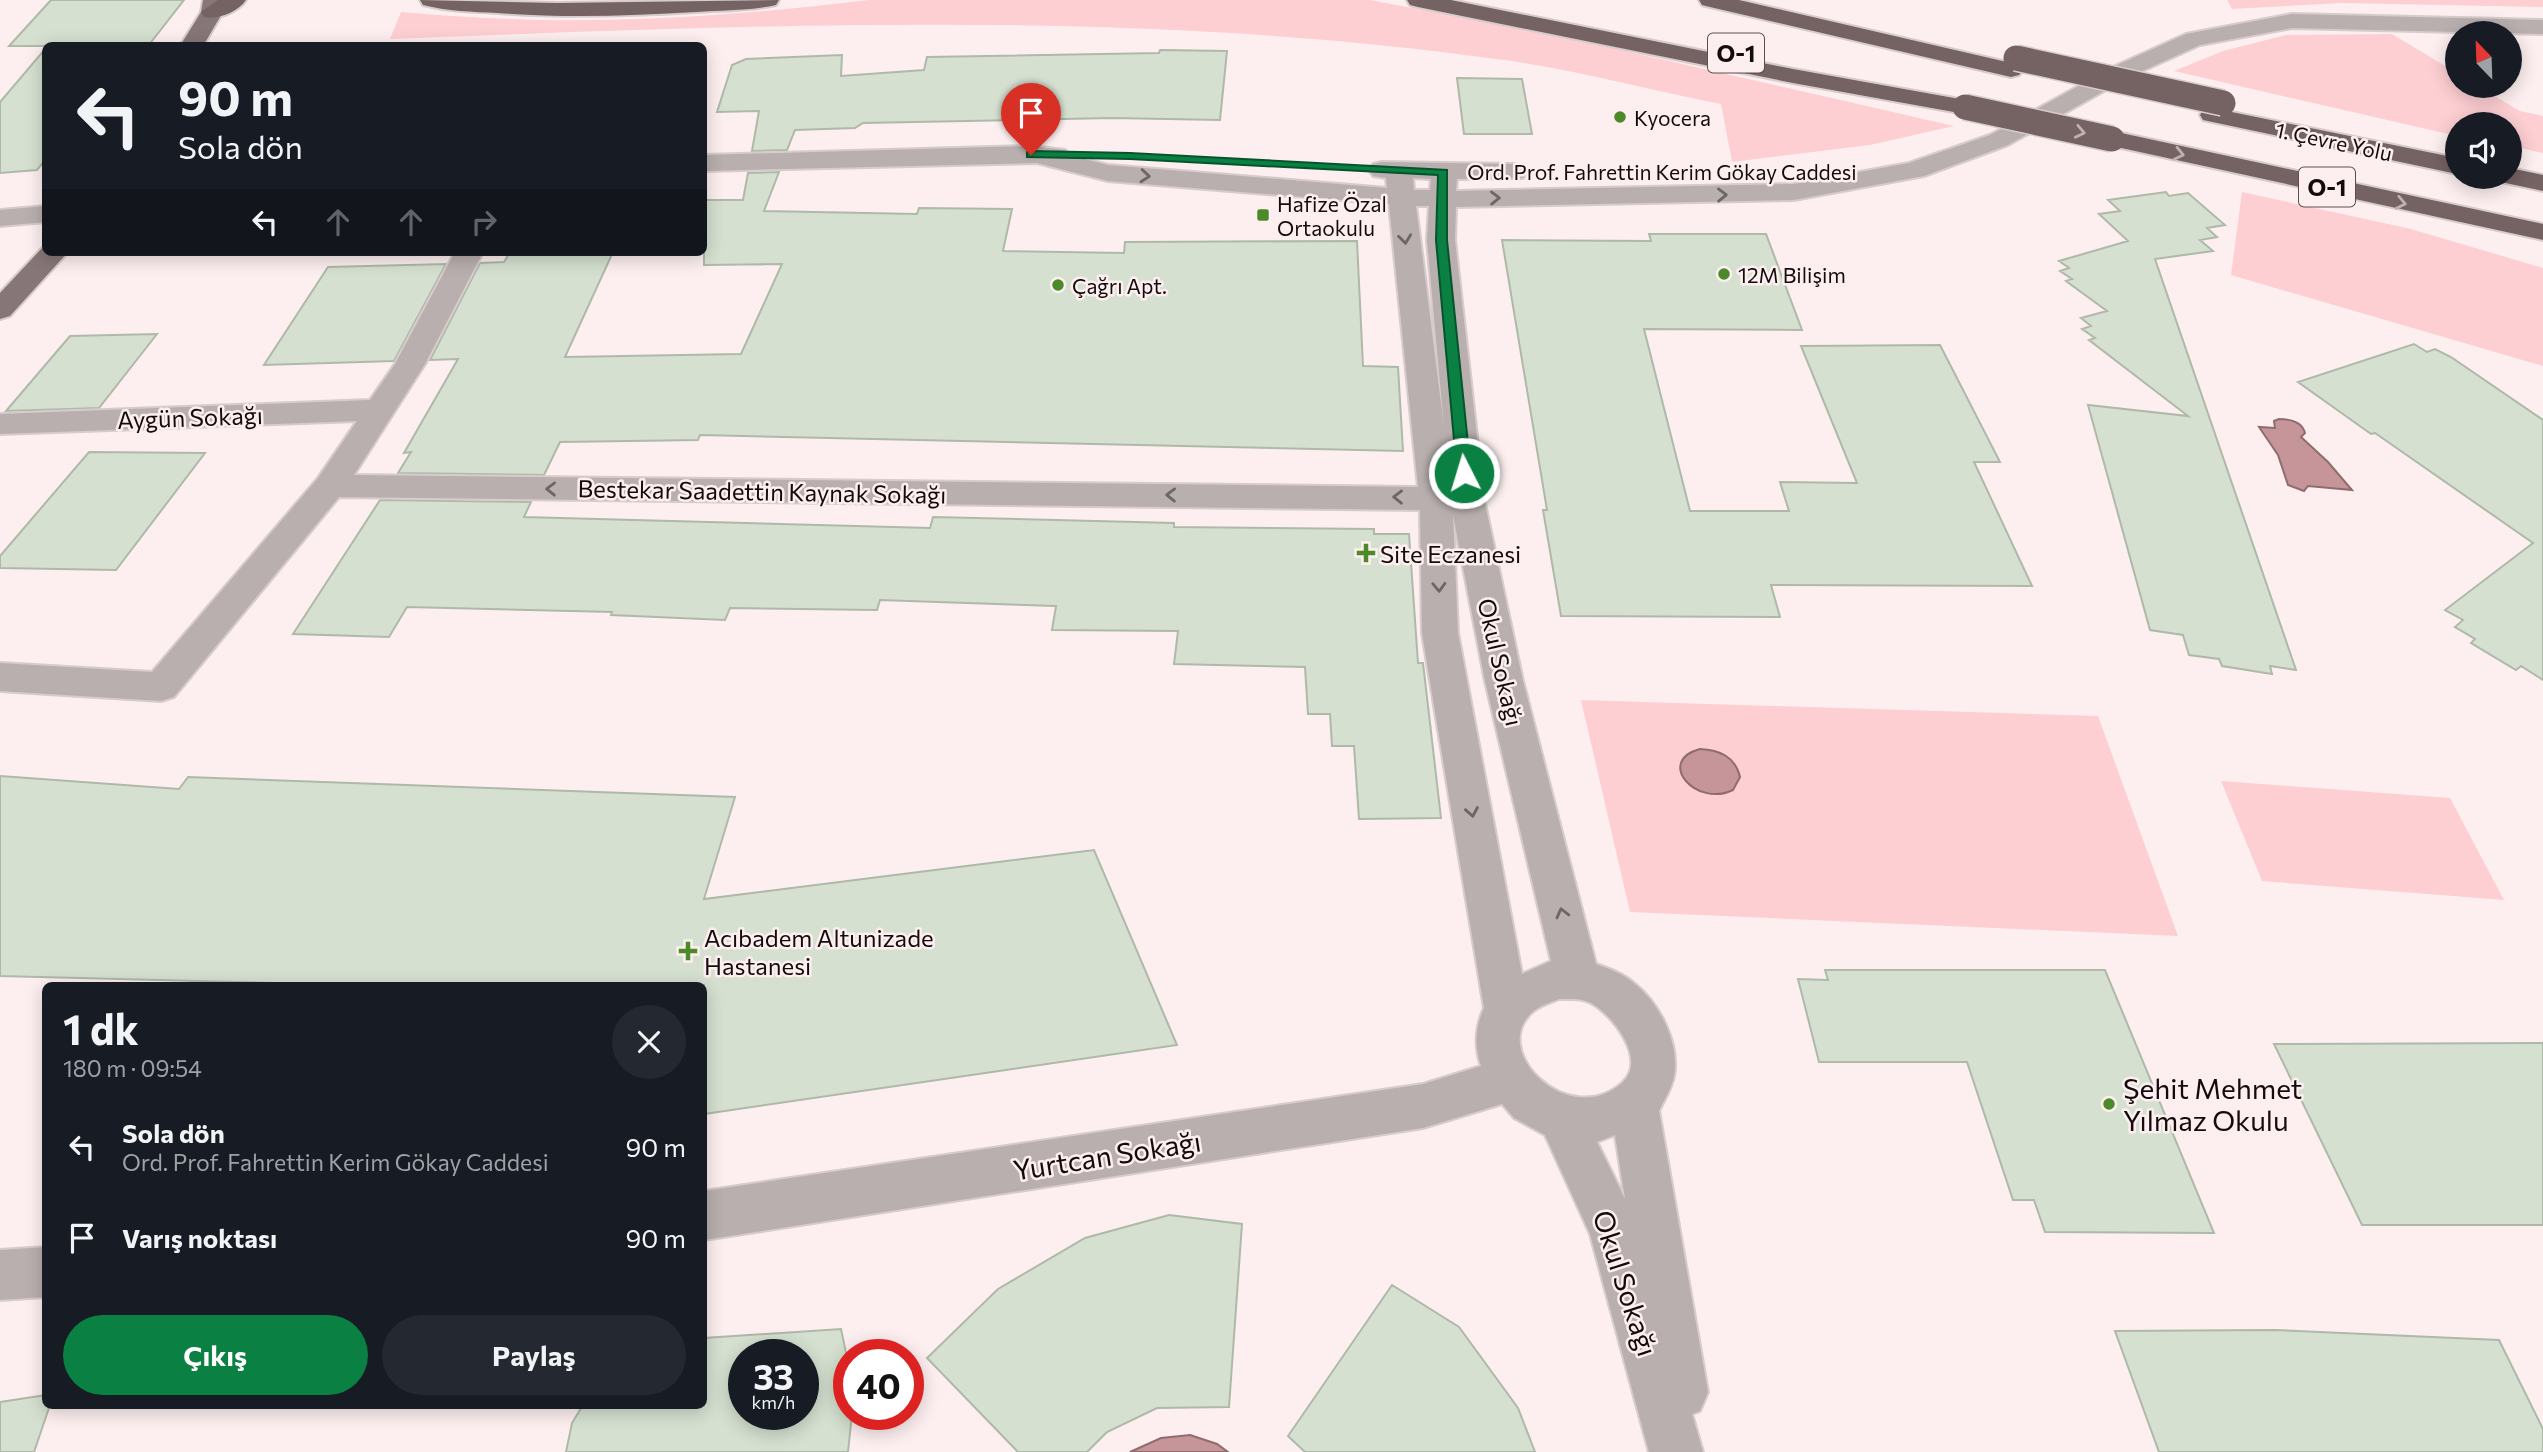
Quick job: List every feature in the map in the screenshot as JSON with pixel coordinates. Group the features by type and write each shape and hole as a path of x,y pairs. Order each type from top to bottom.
{"highway":[{"path":"218,4 235,0"},
{"path":"431,0 494,7 566,9 640,9 768,0"},
{"path":"1418,0 1793,76 1965,107"},
{"name":"O-1","path":"1506,0 1965,107 2543,232"},
{"name":"O-1","path":"1710,0 2014,64"},
{"path":"1770,0 2014,64"},
{"name":"1. Çevre Yolu","path":"2014,64 2445,161"}],"main road":[{"path":"194,42 218,4"},
{"path":"0,310 50,256"}],"street":[{"name":"Ord. Prof. Fahrettin Kerim Gökay Caddesi","path":"707,163 1031,155 1108,173 1444,186 1794,192 1915,170 1999,141 2121,72 2194,38 2292,21 2543,27"},
{"path":"1400,184 1451,498 1440,633 1506,1007"},
{"name":"Okul Sokağı","path":"1444,186 1441,240 1451,498 1504,681 1578,980"},
{"path":"0,218 42,214"},
{"path":"0,677 161,687 330,486 411,364 467,256"},
{"name":"Aygün Sokağı","path":"0,424 380,410"},
{"name":"Bestekar Saadettin Kaynak Sokağı","path":"330,486 1451,498"},
{"path":"1556,979 1578,980 1602,987 1624,1000 1641,1019 1651,1041 1653,1064 1647,1087 1634,1104 1614,1117 1588,1122 1562,1119 1540,1110 1522,1096 1508,1080 1499,1060 1496,1042 1506,1007 1519,994 1536,984 1556,979"},
{"name":"Yurtcan Sokağı","path":"707,1216 1423,1106 1508,1080"},
{"name":"Okul Sokağı","path":"1634,1104 1691,1452"},
{"name":"Okul Sokağı","path":"1562,1119 1614,1230 1676,1452"},
{"path":"0,1275 42,1272"}],"shaded area":[{"path":"869,0 1370,0 1555,35 1954,126 1870,145 1732,162 1721,104 1504,60 1365,44 1226,33 1087,27 808,26 390,39 401,12 522,20 622,20 746,13"},
{"path":"2227,0 2543,0 2543,7 2341,3 2232,9"},
{"path":"2392,34 2445,66 2445,98 2498,98 2520,111 2543,116 2543,153 2522,149 2522,112 2445,112 2445,133 2174,71 2223,51 2286,35"},
{"path":"2242,192 2411,229 2543,268 2543,366 2231,275"},
{"path":"2279,419 2298,423 2305,433 2301,437 2328,462 2352,490 2308,486 2304,491 2288,485 2278,455 2259,427 2275,428 2274,421"},
{"path":"1581,700 2098,716 2178,936 1630,912"},
{"path":"1700,749 1720,753 1730,759 1740,777 1733,790 1719,794 1706,793 1686,781 1681,772 1681,763 1687,755"},
{"path":"2221,781 2450,798 2504,900 2262,881"},
{"path":"1190,1435 1217,1444 1228,1452 1130,1452 1161,1438"}],"building":[{"path":"51,0 184,0 151,42 42,42 42,46 9,46"},
{"path":"1160,50 1227,51 1220,120 1112,118 863,123 855,128 795,130 787,150 752,151 759,111 717,112 732,65 746,59 842,55 841,76 924,70 927,57 1159,53"},
{"path":"42,53 42,164 37,170 0,173 0,102"},
{"path":"1457,78 1522,79 1532,134 1464,134"},
{"path":"779,172 764,211 917,214 919,208 1012,209 1003,251 1124,253 1125,242 1357,241 1363,366 1398,367 1403,451 700,435 698,440 560,442 544,475 398,473 411,452 404,453 458,359 430,360 480,263 504,262 508,256 611,256 565,357 741,354 782,264 704,265 704,256 707,256 707,200 743,200 748,173"},
{"path":"2166,192 2169,196 2188,193 2225,225 2207,228 2217,237 2200,240 2213,251 2155,259 2296,670 2270,666 2272,674 2222,666 2219,659 2189,655 2183,635 2150,630 2088,405 2188,416 2089,340 2095,338 2082,329 2091,326 2081,318 2107,311 2066,281 2072,279 2060,271 2069,268 2059,261 2128,241 2099,214 2120,211 2108,200"},
{"path":"1649,234 1766,234 1802,330 1644,329 1690,511 1789,511 1780,482 1857,483 1801,346 1940,345 2000,462 1974,462 2032,586 1771,585 1780,617 1561,616 1543,510 1547,510 1502,240 1651,241"},
{"path":"446,264 394,361 264,365 328,267"},
{"path":"157,334 99,408 6,411 70,336"},
{"path":"2414,344 2427,352 2435,349 2451,357 2543,420 2543,680 2521,666 2516,670 2471,643 2475,639 2455,627 2463,620 2445,610 2533,543 2298,382"},
{"path":"89,452 205,453 116,570 0,568 0,556"},
{"path":"380,500 531,502 524,517 930,528 933,517 1174,523 1174,527 1374,529 1374,534 1409,534 1418,663 1423,663 1441,818 1359,819 1354,746 1332,746 1330,714 1308,714 1305,667 1174,664 1178,631 1052,630 1056,606 880,600 877,610 730,608 725,620 611,615 612,612 407,607 389,637 293,634"},
{"path":"0,776 179,789 188,777 735,797 704,899 1094,850 1177,1045 707,1114 707,982 234,982 0,976"},
{"path":"1825,970 2105,970 2214,1233 2045,1232 2034,1200 2013,1200 1967,1062 1819,1062 1798,979 1828,980"},
{"path":"2543,1043 2543,1225 2362,1225 2274,1044"},
{"path":"1169,1215 1242,1224 1229,1407 1157,1408 1107,1432 1087,1452 1018,1452 927,1358 998,1289 1085,1238"},
{"path":"1392,1285 1459,1327 1518,1408 1535,1452 1305,1452 1288,1436"},
{"path":"841,1329 843,1339 833,1339 833,1430 850,1430 848,1452 566,1452 572,1423 581,1409 707,1409 707,1338"},
{"path":"2274,1330 2499,1340 2543,1429 2543,1452 2159,1452 2115,1331"},
{"path":"42,1396 42,1409 49,1409 34,1452 0,1452 0,1402"}],"place":[{"name":"Kyocera","path":"1620,117"},
{"name":"Hafize Özal Ortaokulu","path":"1263,215"},
{"name":"12M Bilişim","path":"1724,274"},
{"name":"Çağrı Apt.","path":"1058,285"},
{"name":"Site Eczanesi","path":"1366,553"},
{"name":"Acıbadem Altunizade Hastanesi","path":"688,951"},
{"name":"Şehit Mehmet Yılmaz Okulu","path":"2109,1104"}],"route":[{"path":"1031,155 1130,156 1444,172 1441,240 1464,473"}]}
